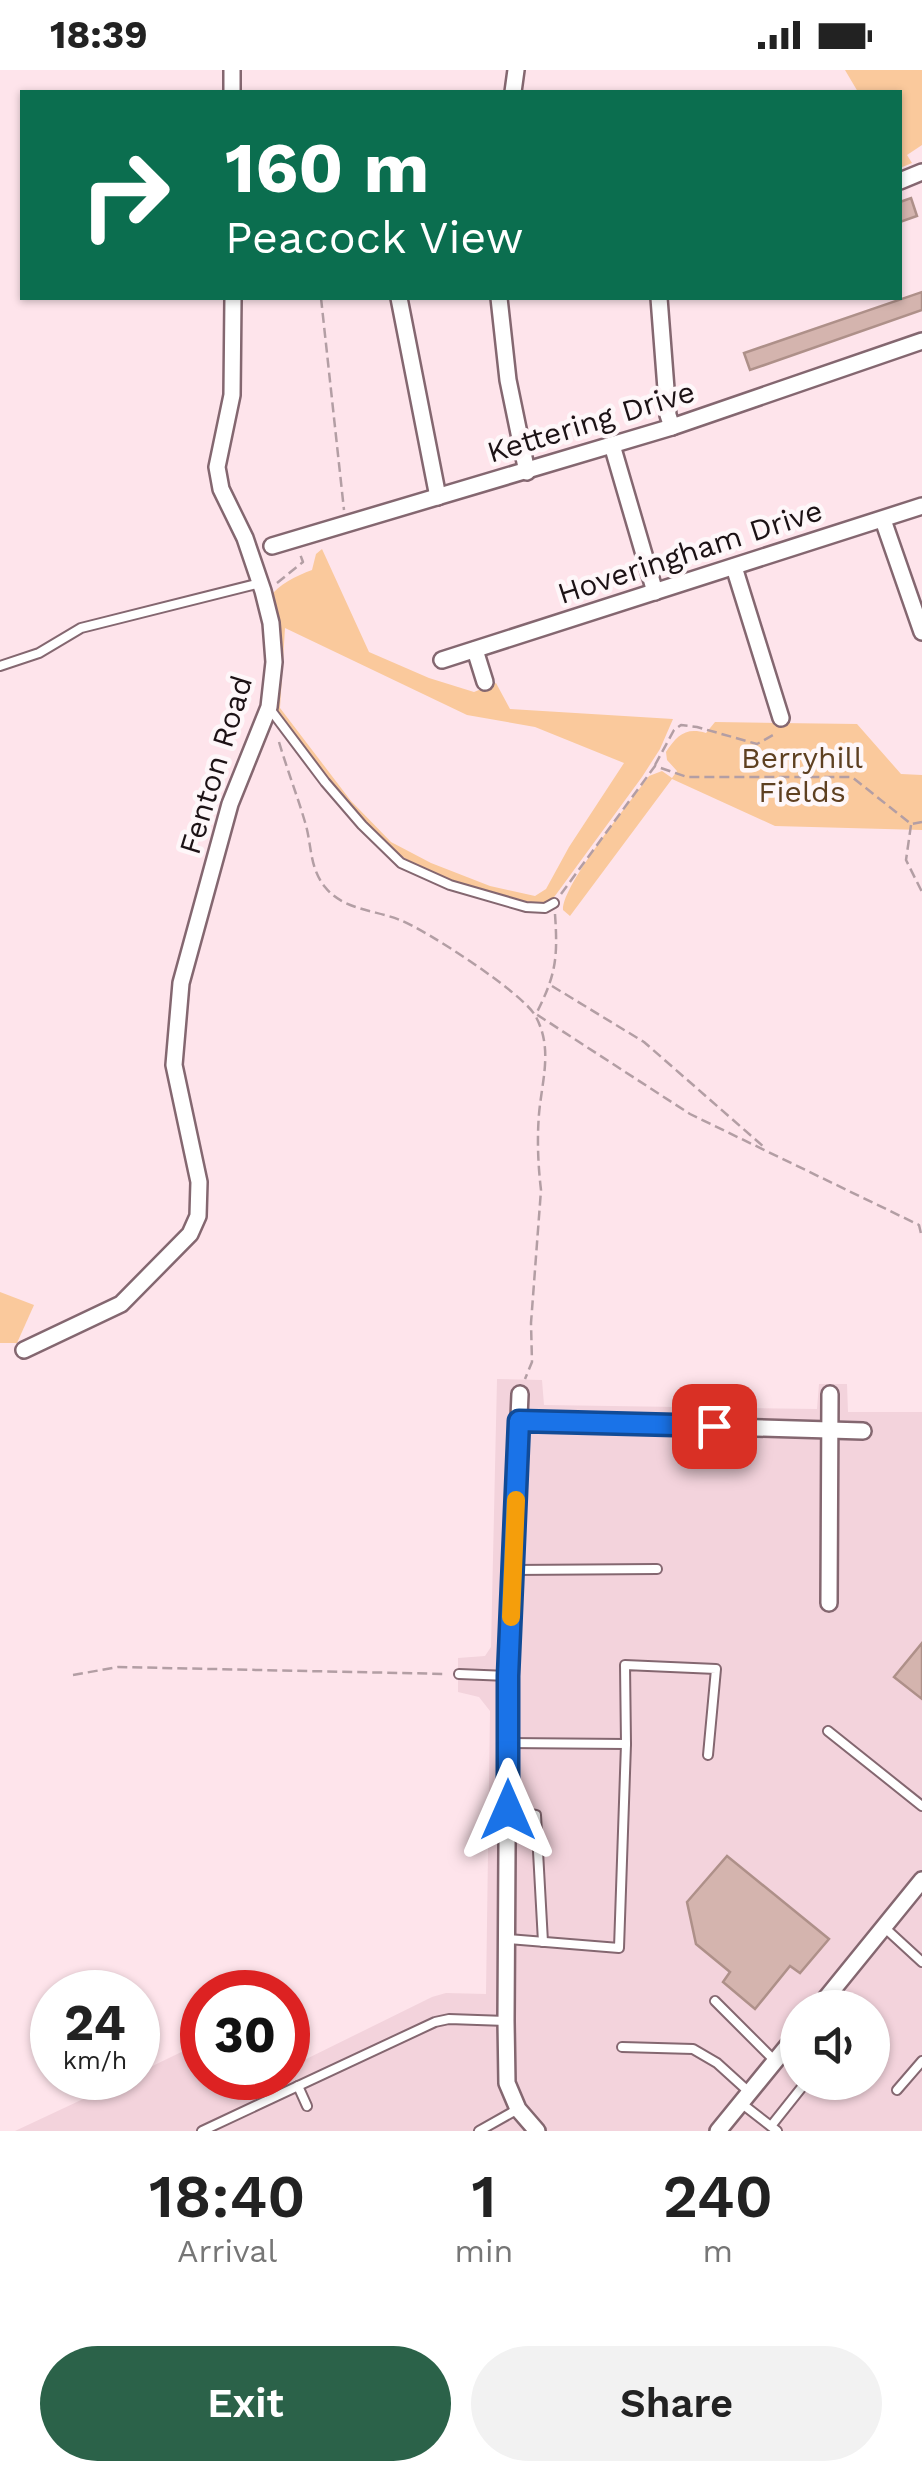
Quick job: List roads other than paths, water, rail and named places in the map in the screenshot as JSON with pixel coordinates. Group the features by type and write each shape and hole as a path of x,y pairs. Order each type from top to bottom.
{"street":[{"name":"Fenton Road","path":"24,1350 121,1304 190,1234 198,1216 200,1182 174,1066 181,983 230,804 268,707 274,662 272,623 217,468 232,395 233,300"},
{"path":"399,300 438,496"},
{"path":"500,300 508,380 526,472"},
{"path":"659,300 672,427"},
{"name":"Kettering Drive","path":"272,546 672,427 922,341"},
{"path":"612,445 655,592"},
{"name":"Hoveringham Drive","path":"442,660 922,506"},
{"path":"882,520 922,632"},
{"path":"734,566 781,718"},
{"path":"475,650 485,682"},
{"path":"772,690 789,684"},
{"path":"520,1394 508,1676 506,2021 508,2083 518,2109 537,2131"},
{"path":"829,1603 830,1394"},
{"path":"519,1421 862,1430"},
{"path":"833,1990 922,1880"},
{"path":"718,2131 780,2055"}],"lane":[{"path":"0,666 38,653 81,628 261,587"},
{"path":"268,707 350,811 400,863 450,885 526,907 545,908 554,903"},
{"path":"513,1570 657,1569"},
{"path":"506,1938 618,1948 625,1664 716,1669 708,1755"},
{"path":"459,1674 508,1676"},
{"path":"828,1731 922,1806"},
{"path":"508,1743 626,1744"},
{"path":"508,1810 536,1815 543,1942"},
{"path":"884,1927 922,1962"},
{"path":"715,2001 775,2061"},
{"path":"310,2080 436,2022 506,2021"},
{"path":"622,2047 693,2049 717,2063 774,2129 794,2100"},
{"path":"897,2090 922,2061"},
{"path":"202,2131 268,2100"},
{"path":"304,2100 307,2106"},
{"path":"479,2131 518,2109"}],"park label":[{"name":"Berryhill Fields","path":"802,775"}]}
